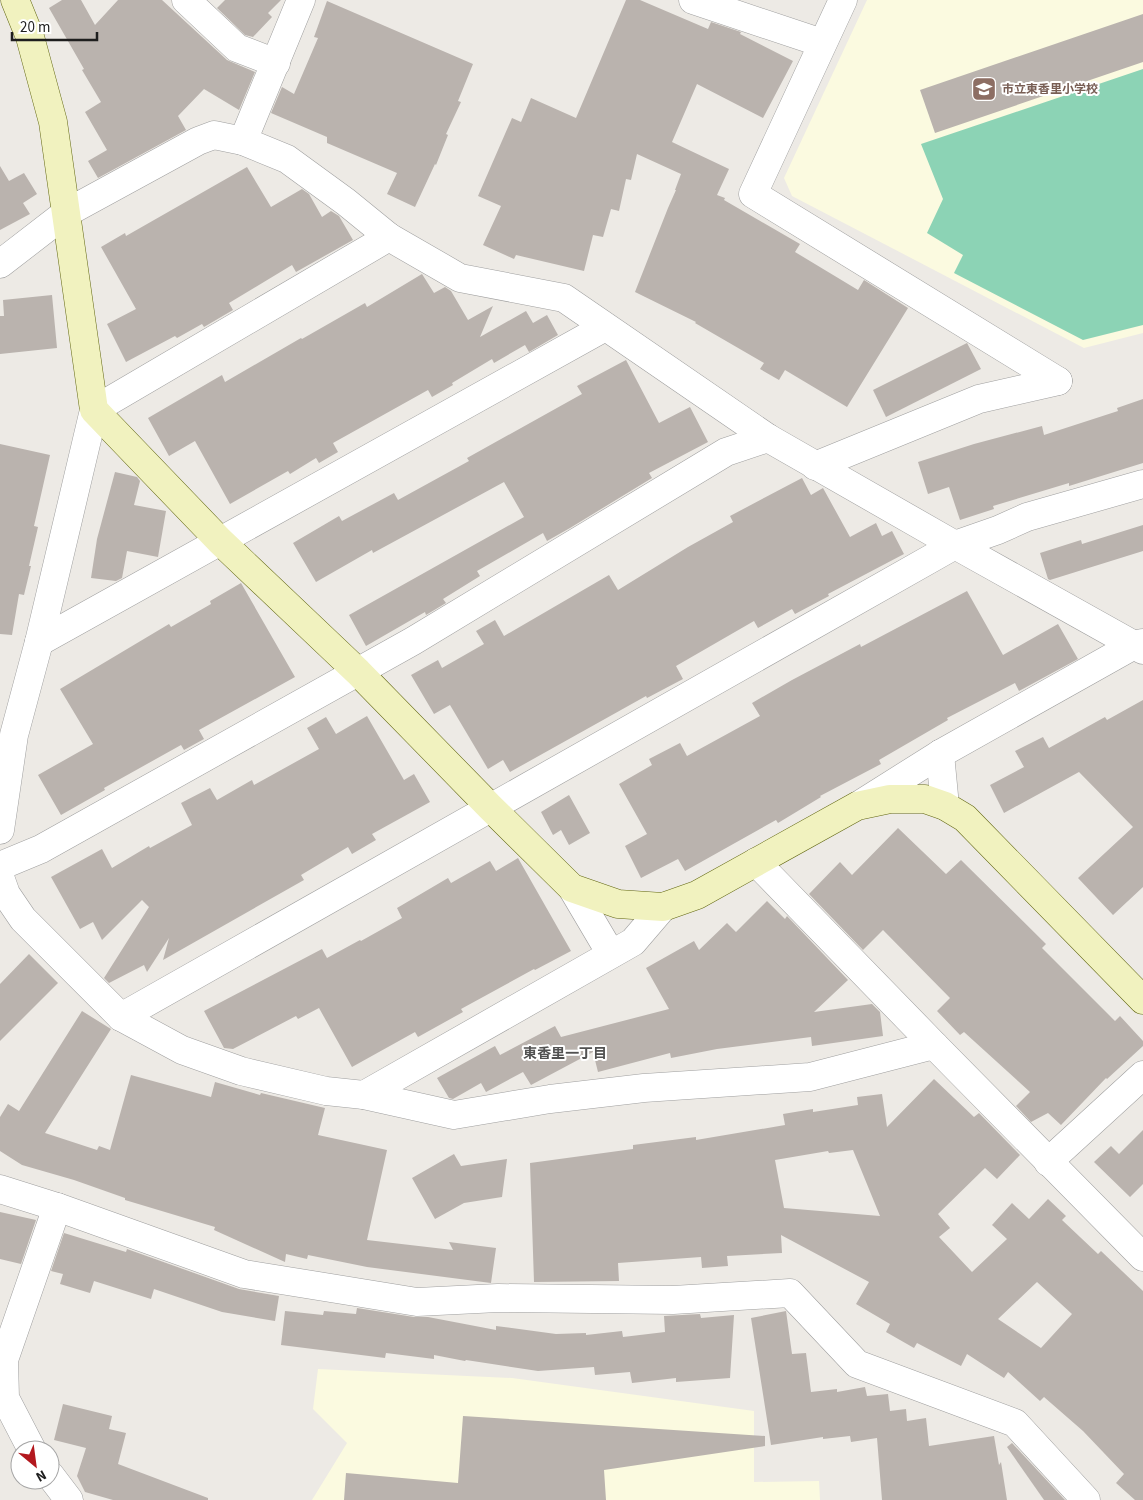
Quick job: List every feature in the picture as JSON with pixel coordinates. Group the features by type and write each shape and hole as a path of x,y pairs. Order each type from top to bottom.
{"street":[{"path":"0,830 14,734 39,642 94,410 53,122 30,37 15,0"},
{"path":"186,0 237,48 276,63"},
{"path":"243,141 301,0"},
{"path":"693,0 822,43"},
{"path":"815,466 979,399 1058,381 753,194 843,0"},
{"path":"0,264 66,213 198,141 214,135 243,141 287,159 346,202 389,237 460,278 564,298 768,438 954,545 1140,646"},
{"path":"94,410 389,237"},
{"path":"39,642 604,327"},
{"path":"94,410 220,541 358,672 572,888 612,954"},
{"path":"0,866 41,849 414,641 726,452 768,438"},
{"path":"121,1017 954,545 998,530 1027,517 1143,484"},
{"path":"572,888 618,904 663,907 697,895 857,806 940,754 1140,646"},
{"path":"940,754 945,806"},
{"path":"857,806 890,799 925,799 945,806 965,818 1143,1000"},
{"path":"756,862 934,1046 1143,1257"},
{"path":"0,877 6,894 24,918 121,1017 182,1050 241,1071 326,1091 364,1095 454,1115 550,1099 635,1089 810,1076 934,1046"},
{"path":"364,1095 633,942 663,907"},
{"path":"1048,1162 1143,1075"},
{"path":"0,1189 57,1207 244,1274 417,1302 498,1298 673,1300 790,1293 857,1364 1015,1423 1086,1500"},
{"path":"27,1440 5,1398 4,1360 57,1207"},
{"path":"60,1488 69,1500"}],"shaded area":[{"name":"市立東香里小学校","path":"867,0 1143,0 1143,333 1084,348 792,196 784,178"},
{"path":"318,1369 512,1378 754,1411 754,1482 819,1481 820,1500 312,1500 347,1443 313,1409"}],"green space":[{"path":"1143,69 1143,325 1083,340 954,273 963,255 927,233 943,199 921,144"}],"building":[{"path":"62,0 81,0 95,25 118,0 162,0 227,60 255,72 239,110 204,89 178,116 186,130 98,178 88,161 107,150 85,112 101,102 49,8"},
{"path":"225,0 281,0 268,13 272,17 253,37 245,35 217,8"},
{"path":"626,0 640,0 708,29 711,22 741,32 740,34 793,61 763,118 697,84 672,142 729,169 717,195 800,244 795,252 858,290 864,280 908,308 847,407 785,370 779,380 760,369 764,363 696,322 635,292 681,174 637,154 631,180 626,179 619,211 611,209 603,237 593,235 584,271 516,255 514,259 483,245 501,206 478,196 512,118 521,122 531,98 576,118"},
{"path":"327,1 473,64 458,101 461,102 446,134 448,135 436,165 415,207 387,194 397,173 327,143 327,137 271,113 282,87 294,94 318,38 314,37"},
{"path":"1143,14 1143,62 935,133 920,90"},
{"path":"0,166 9,181 24,173 37,194 23,203 30,214 0,230"},
{"path":"247,167 271,207 302,189 309,194 322,217 331,211 339,216 353,240 296,272 292,265 229,303 233,310 204,327 202,324 177,338 175,336 126,362 107,324 136,309 101,247 125,233 126,236"},
{"path":"422,274 434,293 445,287 451,291 468,320 493,306 480,337 526,311 533,323 547,315 558,335 529,352 525,345 494,363 492,359 432,397 428,390 333,443 338,452 319,463 316,458 290,474 288,471 230,504 195,441 169,456 148,418 222,375 225,382 365,303 367,307"},
{"path":"52,295 57,348 0,354 0,316 4,316 3,300"},
{"path":"967,343 981,369 886,417 873,390"},
{"path":"626,360 659,423 690,407 708,442 649,473 652,478 547,541 543,533 477,571 480,576 443,599 446,603 426,615 425,612 366,646 349,615 524,517 504,482 373,553 372,550 316,582 293,543 339,516 342,521 394,493 398,500 469,461 467,458 582,394 577,386"},
{"path":"1143,399 1143,463 1069,486 1069,483 993,506 994,509 960,520 949,487 928,494 918,462 974,444 1042,426 1044,435 1118,411 1117,408"},
{"path":"0,444 50,455 34,526 38,527 29,566 31,566 24,595 19,594 12,635 0,634"},
{"path":"115,472 137,477 140,481 134,505 166,511 158,557 127,551 122,578 116,581 91,578 97,539"},
{"path":"802,478 811,495 823,488 850,537 876,523 882,536 892,531 904,554 828,594 829,596 795,614 792,609 758,628 754,621 676,666 683,679 647,698 646,696 510,772 503,760 488,769 450,705 434,714 411,675 438,660 442,668 484,644 476,631 495,620 504,636 609,575 618,590 733,522 730,516"},
{"path":"1143,525 1143,551 1050,580 1048,579 1040,553 1081,540 1082,544"},
{"path":"241,583 295,677 199,730 204,739 184,750 181,745 104,788 105,790 61,815 38,775 93,744 60,689 169,624 171,627 211,604 210,601"},
{"path":"967,591 1003,655 1058,624 1078,659 1019,691 1015,683 947,718 948,720 879,760 881,764 820,796 778,823 776,820 685,871 678,859 641,878 625,846 647,834 619,784 652,765 649,759 680,743 687,756 760,716 752,703 860,644 861,647"},
{"path":"1143,700 1143,887 1113,915 1078,878 1133,827 1079,772 1004,813 990,785 1024,767 1015,751 1043,737 1049,748 1105,717 1107,720"},
{"path":"367,716 404,780 414,774 430,802 372,834 376,840 352,854 348,847 301,875 304,880 163,960 169,938 147,972 144,965 109,983 104,978 149,907 142,900 102,940 93,922 80,929 51,877 102,849 112,868 149,846 150,848 192,825 181,803 210,788 217,800 252,780 254,785 319,749 307,728 326,717 336,734"},
{"path":"569,795 590,833 569,845 561,830 553,835 541,812"},
{"path":"898,828 946,874 961,860 1046,944 1042,948 1115,1021 1120,1016 1143,1041 1143,1046 1106,1078 1061,1125 1048,1113 1031,1122 1016,1106 1030,1092 964,1032 960,1035 937,1011 950,998 883,930 863,950 809,894 840,862 852,875"},
{"path":"518,858 571,951 461,1009 463,1012 418,1037 415,1032 352,1067 319,1008 298,1019 296,1016 233,1049 224,1048 204,1011 322,949 327,958 361,941 402,918 397,908 448,878 451,883 490,861 496,871"},
{"path":"767,901 785,919 787,916 848,980 814,1012 872,1004 880,1012 883,1036 812,1046 811,1037 717,1049 671,1058 670,1053 598,1072 593,1052 531,1085 523,1072 486,1092 481,1083 453,1099 449,1098 437,1078 495,1046 500,1055 555,1026 561,1037 669,1009 646,968 694,941 699,950 727,923 736,932"},
{"path":"29,954 58,983 0,1041 0,984"},
{"path":"82,1011 111,1029 45,1133 97,1150 99,1146 110,1150 131,1075 211,1097 215,1082 260,1095 261,1093 325,1108 318,1135 387,1150 367,1240 453,1250 449,1242 496,1248 491,1283 367,1267 308,1255 307,1259 286,1254 285,1262 214,1230 215,1227 125,1200 125,1198 74,1180 22,1165 0,1151 0,1117 8,1104 19,1111"},
{"path":"934,1079 974,1117 979,1113 1020,1155 997,1179 985,1168 938,1214 950,1228 939,1237 972,1272 1007,1239 992,1225 1012,1203 1029,1219 1048,1199 1066,1216 1062,1220 1098,1254 1101,1251 1143,1291 1143,1500 1135,1500 1116,1483 1124,1474 1083,1431 1044,1397 1040,1401 1008,1372 1004,1378 967,1354 961,1366 917,1343 914,1348 886,1332 890,1324 856,1304 869,1282 781,1235 782,1253 727,1256 728,1266 702,1268 701,1257 618,1263 619,1281 534,1282 530,1163 633,1149 633,1145 696,1137 696,1140 785,1125 783,1114 813,1109 813,1112 858,1105 857,1097 882,1094 887,1127","holes":["853,1150 880,1216 784,1208 775,1160 828,1151 829,1153","1037,1282 1072,1314 1041,1348 998,1319"]},
{"path":"1143,1130 1143,1184 1130,1197 1094,1162 1111,1146 1119,1154"},
{"path":"454,1154 461,1166 507,1159 502,1197 464,1203 435,1219 412,1178"},
{"path":"0,1212 36,1220 21,1264 0,1259"},
{"path":"64,1233 126,1252 127,1249 239,1289 279,1296 275,1321 222,1312 154,1289 151,1299 94,1281 90,1293 60,1284 63,1274 51,1271"},
{"path":"357,1308 414,1317 428,1317 496,1330 496,1326 556,1334 586,1333 586,1335 622,1331 623,1337 665,1332 664,1316 700,1314 701,1318 734,1315 730,1378 676,1382 676,1378 632,1383 630,1372 595,1375 594,1367 538,1371 434,1355 434,1359 386,1353 385,1358 281,1345 285,1311 323,1315 324,1311 356,1314"},
{"path":"786,1311 792,1354 806,1353 811,1392 837,1389 837,1392 865,1387 867,1396 888,1394 890,1411 906,1409 907,1421 926,1418 929,1446 994,1436 999,1465 1001,1462 1007,1500 882,1500 877,1438 851,1442 850,1436 823,1439 823,1437 771,1445 751,1318"},
{"path":"63,1404 112,1416 109,1429 126,1433 118,1464 208,1498 208,1500 113,1500 85,1492 77,1476 86,1448 54,1440"},
{"path":"463,1416 765,1436 765,1446 604,1470 606,1500 344,1500 346,1473 458,1483"},
{"path":"1012,1443 1065,1500 1044,1500 1007,1447"}],"place":[{"name":"市立東香里小学校","path":"984,89"}],"district":[{"name":"東香里一丁目","path":"565,1054"}]}
